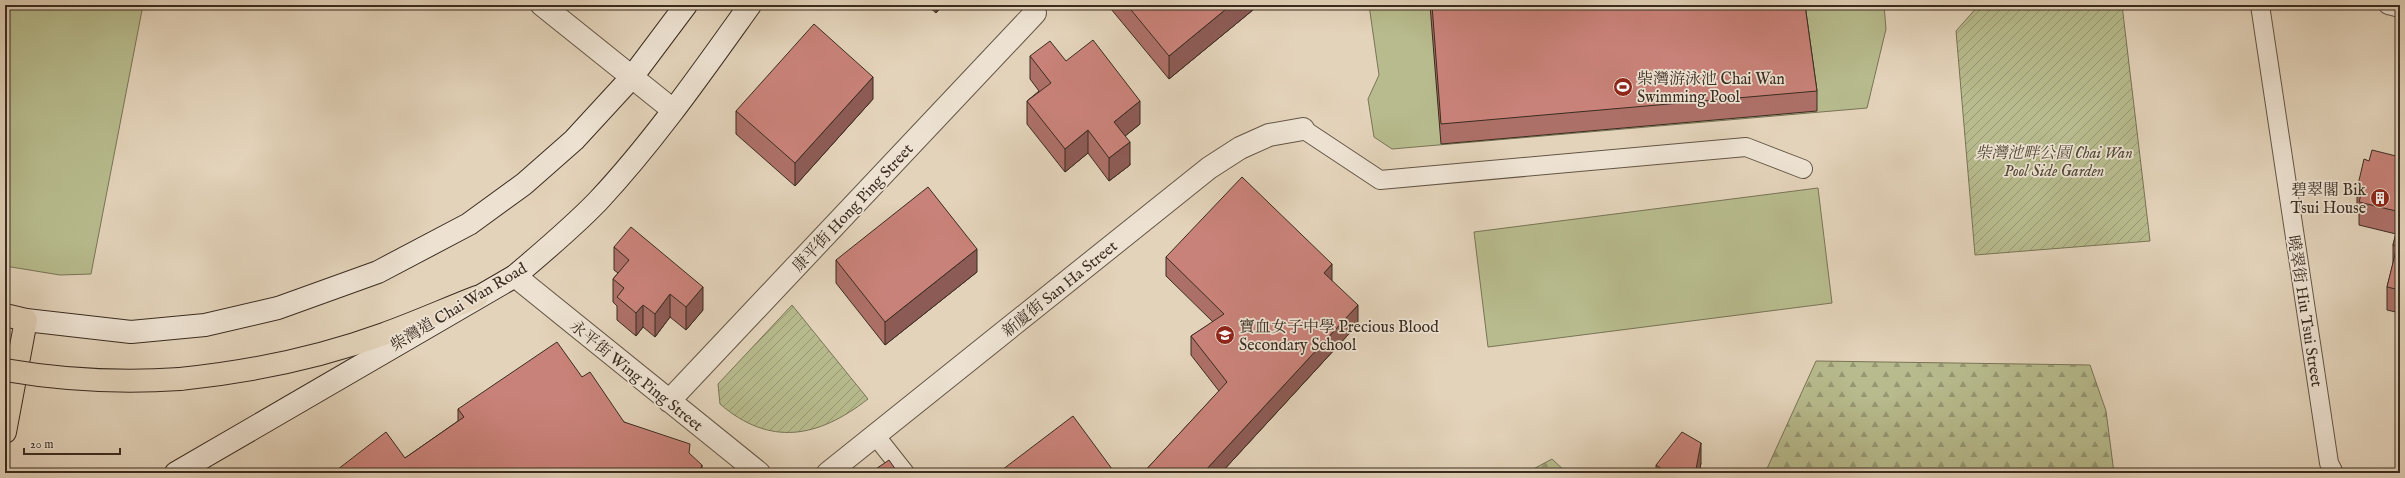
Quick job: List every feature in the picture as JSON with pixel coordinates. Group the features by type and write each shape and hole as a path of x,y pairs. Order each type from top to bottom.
{"main road":[{"path":"5,370 67,379 109,382 180,380 270,367 327,352 384,334 477,297"},
{"path":"5,432 15,317"}],"street":[{"path":"542,5 673,110"},
{"path":"15,317 131,332 205,325 278,308 378,272 469,224 524,184 574,140 632,77 686,5"},
{"name":"柴灣道 Chai Wan Road","path":"176,473 514,276 556,242 598,201 673,110 750,5"},
{"name":"康平街 Hong Ping Street","path":"669,401 1035,13"},
{"name":"新廈街 San Ha Street","path":"828,473 1209,168 1240,148 1269,135 1303,129"},
{"name":"永平街 Wing Ping Street","path":"514,276 759,473"}],"lane":[{"name":"曉翠街 Hiu Tsui Street","path":"2260,5 2330,463 2334,473"},
{"path":"2388,5 2400,8"},
{"path":"1303,129 1380,180 1746,147 1803,169"},
{"path":"875,435 904,473"}],"green space":[{"path":"5,5 143,5 91,274 60,275 5,266"},
{"name":"柴灣游泳池 Chai Wan Swimming Pool","path":"1369,5 1884,5 1886,29 1867,108 1392,149 1374,137 1368,99 1379,75"},
{"name":"柴灣池畔公園 Chai Wan Pool Side Garden","path":"1979,5 2122,5 2150,241 1975,255 1956,31"},
{"path":"1818,188 1832,303 1488,347 1474,232"},
{"path":"792,305 868,399 831,422 812,429 794,432 776,432 757,427 739,418 720,404 718,384"},
{"path":"1816,361 2090,365 2106,411 2114,473 1765,473"},
{"path":"1552,459 1567,473 1526,473"}],"building":[{"path":"1127,5 1231,5 1169,56"},
{"name":"柴灣游泳池 Chai Wan Swimming Pool","path":"1432,5 1805,5 1817,91 1441,124"},
{"path":"814,24 873,77 795,163 736,111"},
{"path":"1093,40 1140,101 1114,122 1130,142 1109,158 1088,130 1065,149 1027,101 1051,83 1030,56 1050,41 1066,61"},
{"path":"2372,150 2400,157 2400,212 2359,202 2362,191 2357,189 2364,159 2369,161"},
{"path":"1242,177 1332,264 1324,273 1358,305 1203,473 1143,473 1227,382 1191,336 1224,314 1166,257"},
{"path":"928,187 977,249 885,322 836,260"},
{"path":"2400,216 2400,290 2387,287 2397,246 2393,245"},
{"path":"631,227 703,287 686,307 670,294 655,314 643,305 636,313 617,297 624,288 613,279 629,260 614,247"},
{"path":"557,342 582,377 590,372 624,422 690,444 689,453 702,465 699,473 333,473 386,432 405,458 464,417 458,409"},
{"path":"1073,416 1115,473 998,473"},
{"path":"1682,432 1701,443 1696,469 1693,473 1668,473 1656,465"},
{"path":"889,460 898,473 870,473"}],"place":[{"name":"柴灣游泳池 Chai Wan Swimming Pool","path":"1623,87"},
{"name":"碧翠閣 Bik Tsui House","path":"2380,198"},
{"name":"寶血女子中學 Precious Blood Secondary School","path":"1225,335"}]}
